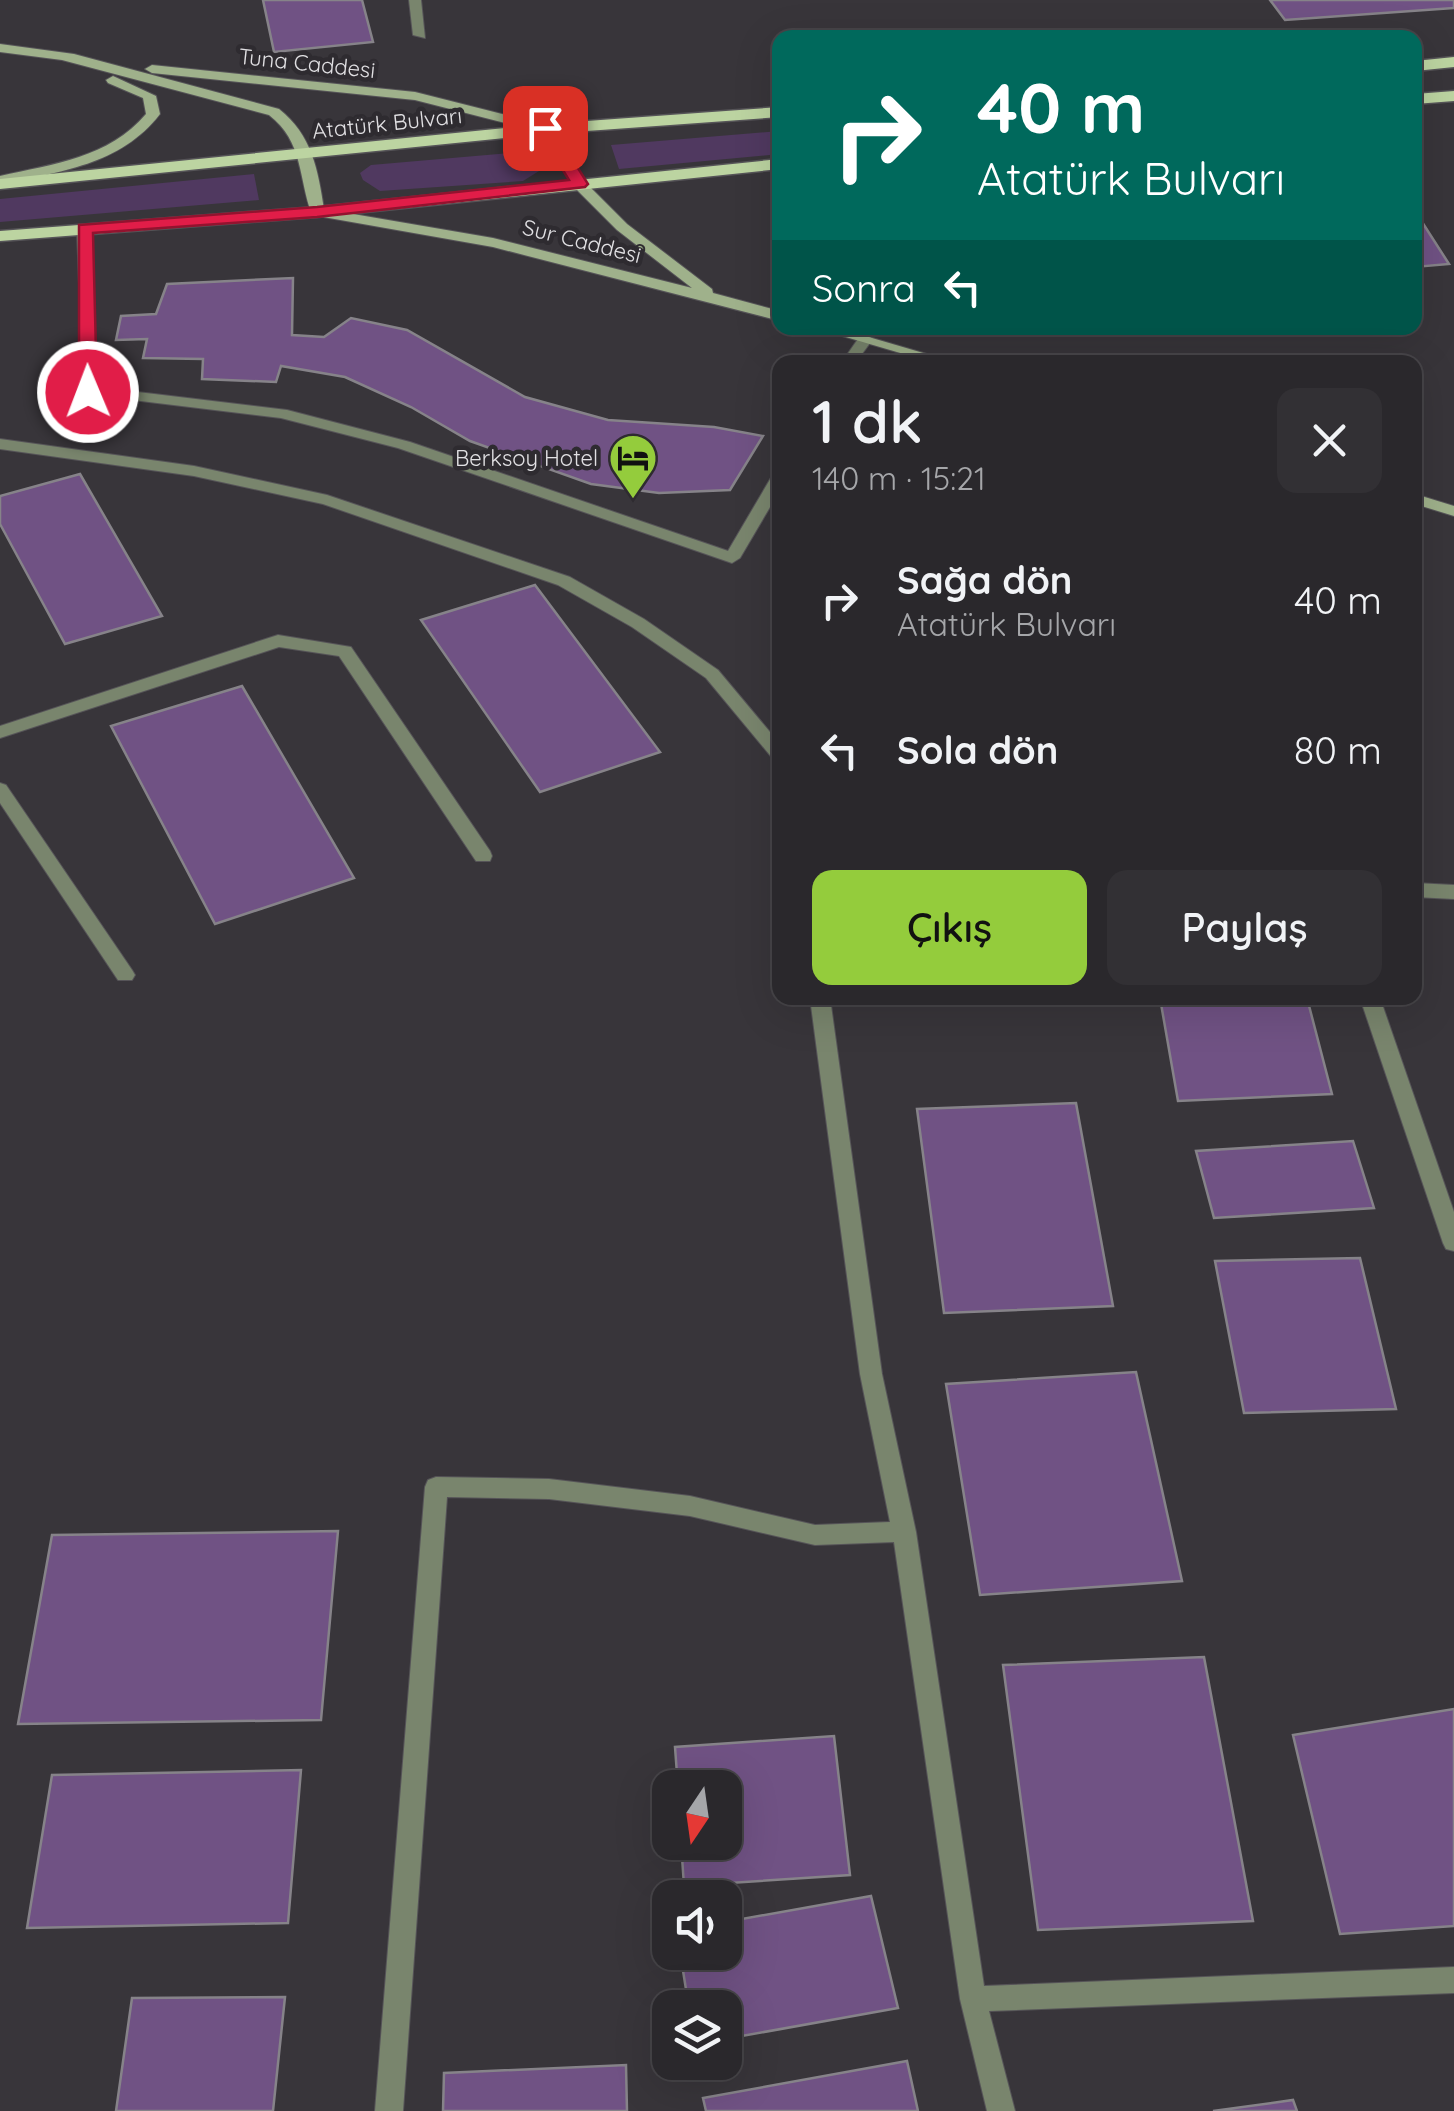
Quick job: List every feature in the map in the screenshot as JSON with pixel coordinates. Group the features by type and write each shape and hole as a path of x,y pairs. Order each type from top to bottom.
{"main road":[{"name":"Tuna Caddesi","path":"0,48 191,74 415,96 545,128"},
{"name":"Tuna Caddesi","path":"61,56 274,112 294,130 308,155 317,212"},
{"path":"0,182 75,163 122,145 144,128 153,114 149,96 61,56"},
{"path":"1422,65 1454,62"},
{"path":"1422,98 1454,96"},
{"name":"Atatürk Bulvarı","path":"0,182 308,155 545,128 772,113"},
{"name":"Sur Caddesi","path":"545,128 580,184 622,228 716,299"},
{"path":"0,236 317,212 772,165"},
{"name":"Sur Caddesi","path":"317,212 411,223 772,314"},
{"path":"850,335 922,355"},
{"path":"1422,501 1454,511"}],"street":[{"path":"416,0 420,34"},
{"path":"84,228 88,392 298,418 404,445 732,558 772,490"},
{"path":"854,355 866,339"},
{"path":"0,444 194,471 327,500 564,581 638,623 712,674 772,746"},
{"path":"0,732 278,641 345,651 483,856"},
{"path":"0,788 125,975"},
{"path":"1422,890 1454,892"},
{"path":"821,1005 870,1374 904,1532 973,2000 1000,2111"},
{"path":"1372,1005 1454,1243"},
{"path":"389,2111 436,1487 549,1489 672,1504 815,1534 904,1532"},
{"path":"973,2000 1454,1980"}],"shaded area":[{"path":"772,132 772,155 619,169 611,145"},
{"path":"521,152 537,158 539,171 523,181 380,191 363,180 360,173 371,165"},
{"path":"254,174 259,200 0,222 0,199"}],"building":[{"path":"263,0 362,0 373,42 274,52"},
{"path":"1270,0 1454,0 1454,8 1285,20"},
{"path":"1422,222 1449,264 1422,266"},
{"name":"Berksoy Hotel","path":"293,278 292,335 324,337 351,318 407,330 525,397 608,420 714,427 763,436 730,490 659,493 591,484 470,441 411,407 345,377 281,366 276,382 202,379 203,359 143,358 147,339 116,340 121,316 156,314 167,284"},
{"path":"80,474 162,616 65,644 0,524 0,496"},
{"path":"535,585 660,752 540,792 421,620"},
{"path":"242,686 354,878 215,924 111,726"},
{"path":"1161,1005 1309,1005 1332,1094 1178,1101"},
{"path":"1076,1103 1113,1306 944,1313 917,1109"},
{"path":"1353,1141 1374,1208 1214,1218 1196,1151"},
{"path":"1360,1258 1396,1409 1244,1413 1215,1261"},
{"path":"1136,1372 1182,1581 980,1595 946,1384"},
{"path":"338,1531 321,1720 18,1724 52,1535"},
{"path":"1204,1657 1253,1921 1038,1930 1003,1665"},
{"path":"1454,1709 1454,1926 1340,1934 1293,1735"},
{"path":"834,1736 850,1875 742,1882 684,1880 682,1860 742,1860 742,1770 677,1770 675,1747"},
{"path":"301,1770 288,1923 27,1928 52,1775"},
{"path":"871,1896 898,2008 742,2036 742,1990 686,1990 683,1970 742,1970 742,1919"},
{"path":"285,1997 273,2111 116,2111 132,1998"},
{"path":"907,2061 918,2111 706,2111 703,2098"},
{"path":"626,2065 627,2111 443,2111 444,2073"},
{"path":"1293,2100 1297,2111 1213,2111"}],"place":[{"name":"Berksoy Hotel","path":"633,500"}],"route":[{"path":"88,392 84,228 317,212 580,184 545,128"}]}
